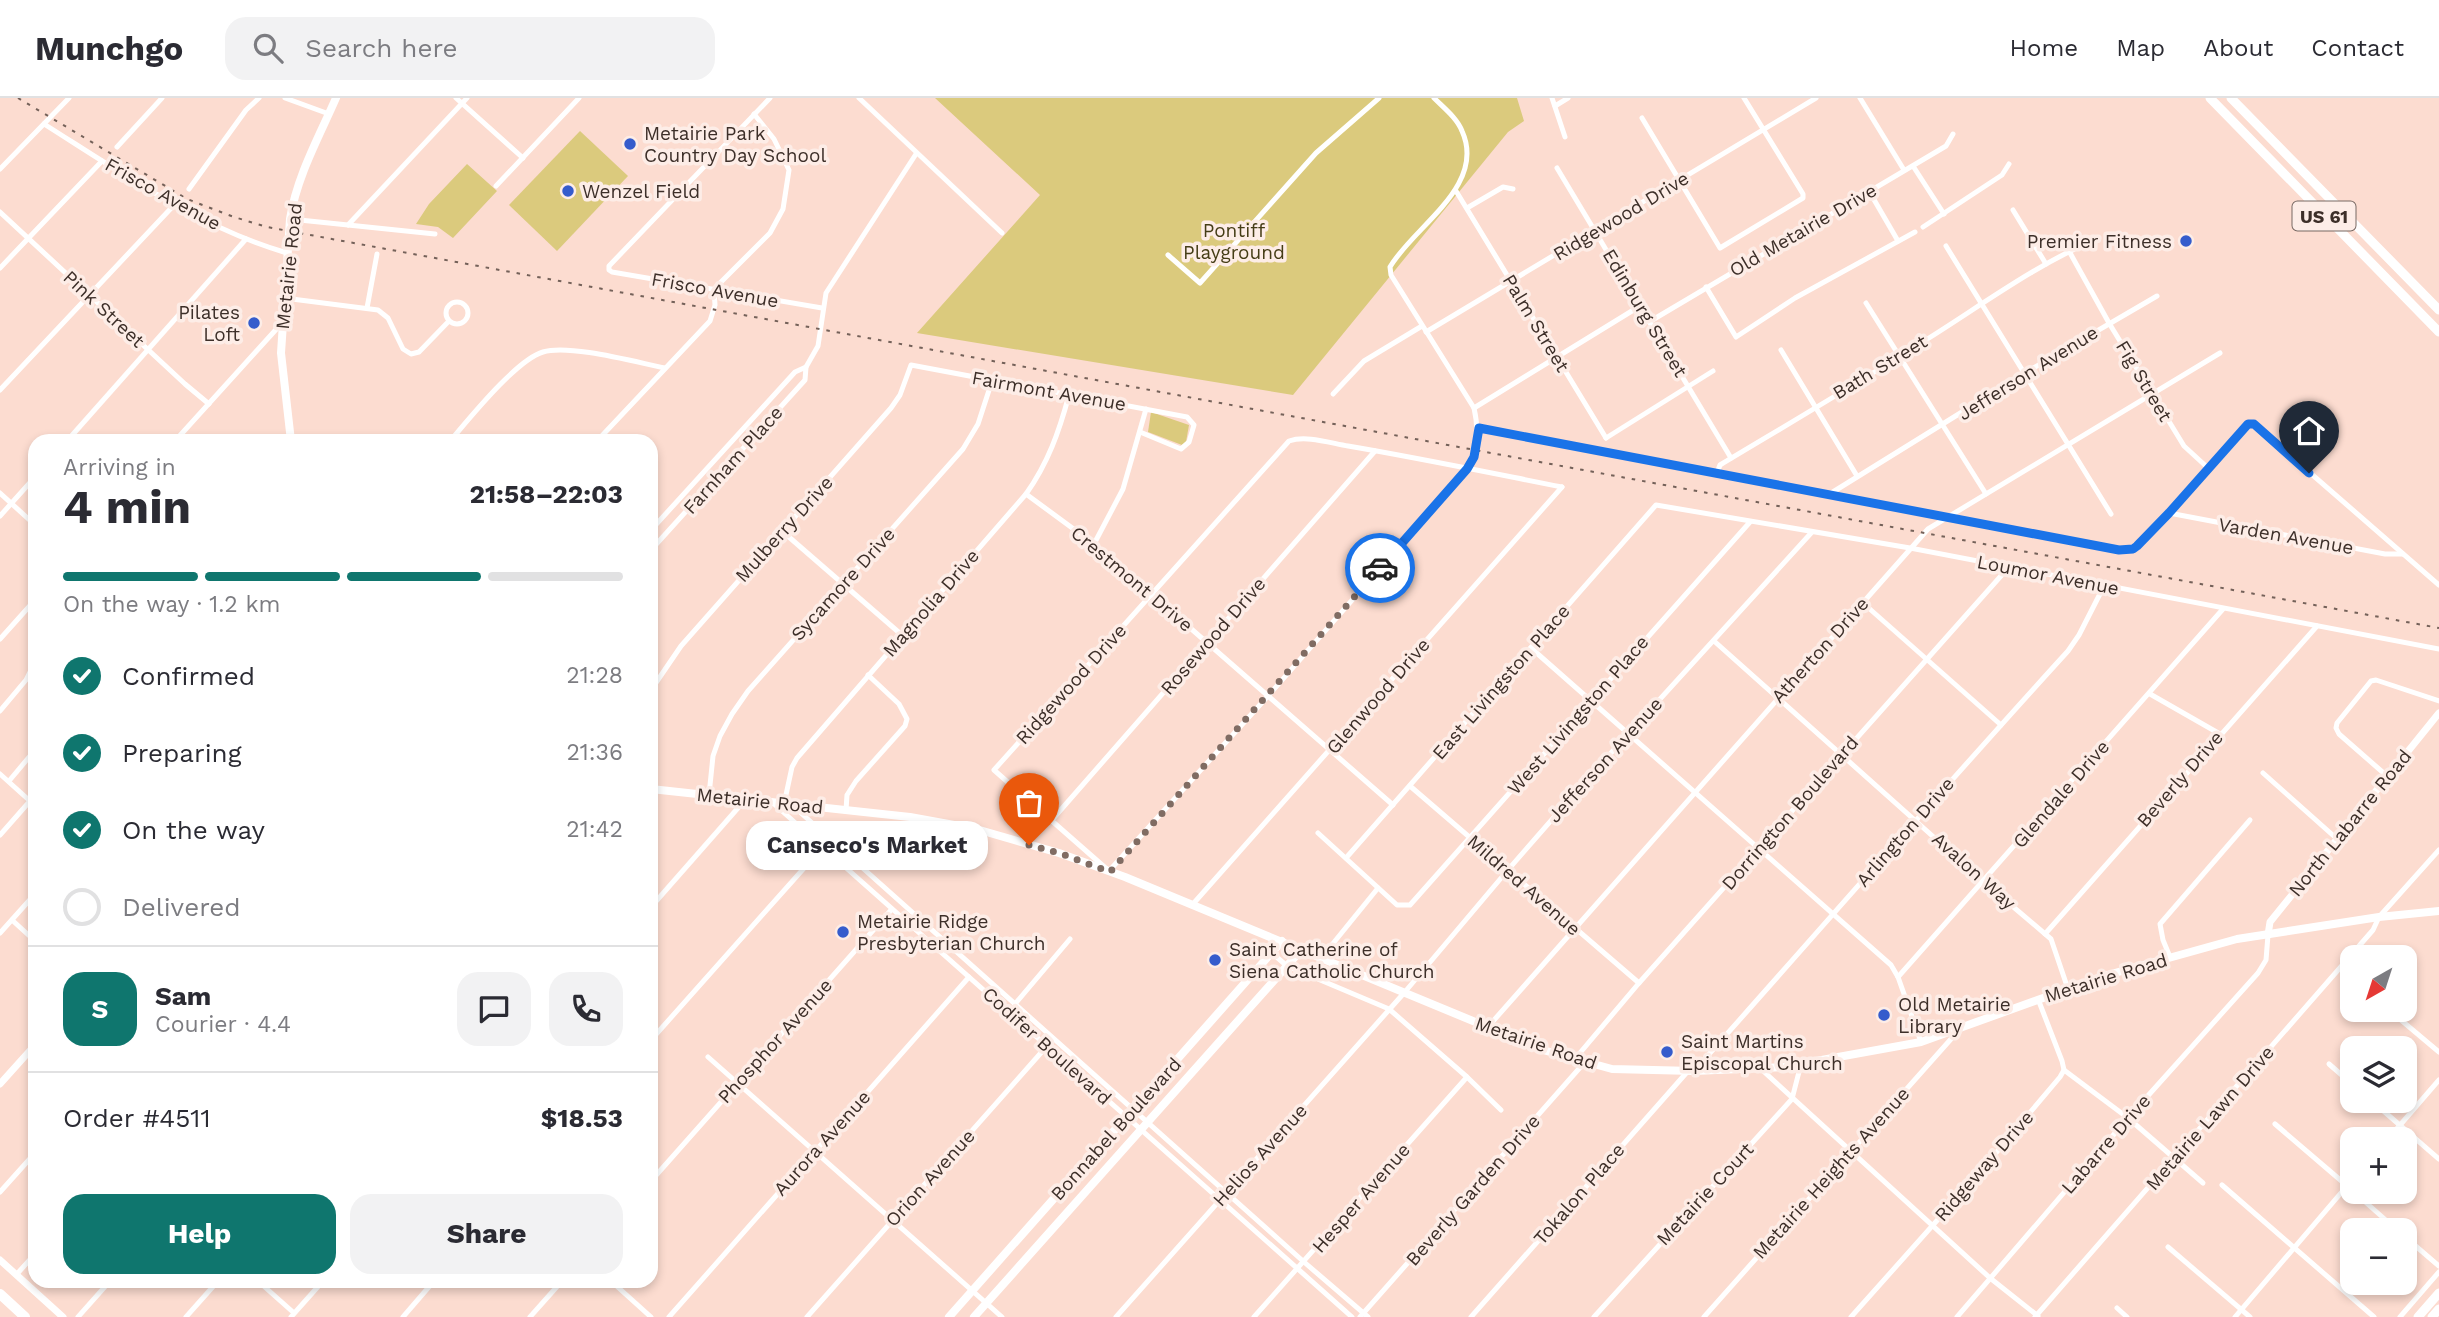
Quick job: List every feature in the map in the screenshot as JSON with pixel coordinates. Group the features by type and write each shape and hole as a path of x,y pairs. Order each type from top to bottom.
{"highway":[{"name":"US 61","path":"2210,98 2439,332"},
{"name":"US 61","path":"2231,98 2439,310"},
{"path":"2334,226 2345,215"},
{"path":"2418,1317 2439,1293"},
{"path":"0,1294 24,1317"},
{"path":"2432,1317 2439,1309"}],"main road":[{"name":"Metairie Road","path":"290,434 283,384 281,324 290,219 312,151 336,98"},
{"name":"Metairie Road","path":"658,790 910,817 976,829 1059,853 1193,904 1487,1028 1574,1060 1612,1069 1761,1069 1921,1042 2068,989 2237,939 2379,917 2439,911"},
{"name":"Bonnabel Boulevard","path":"949,1317 1282,941"},
{"name":"Bonnabel Boulevard","path":"974,1317 1302,949"}],"street":[{"path":"0,169 69,98"},
{"path":"117,147 162,98"},
{"path":"189,189 246,110 259,98"},
{"path":"285,98 329,114"},
{"path":"456,98 523,158"},
{"path":"348,225 467,98"},
{"path":"496,186 579,98"},
{"path":"604,434 710,321 715,306 714,289 771,233 783,209 789,170 774,139 754,114 770,98"},
{"path":"859,98 1002,233"},
{"path":"1168,255 1200,283 1316,153 1379,98"},
{"path":"1051,821 1110,872 1268,696 1467,469 1474,457 1479,428 1474,408 1391,275 1391,264 1455,191 1467,155 1462,130 1451,114 1434,98"},
{"path":"1552,98 1565,136"},
{"path":"1555,106 1568,98"},
{"path":"1642,118 1720,248 1803,197 1744,98"},
{"name":"Ridgewood Drive","path":"1426,332 1512,283 1815,98"},
{"path":"1860,98 1904,170"},
{"name":"Frisco Avenue","path":"754,114 609,266 609,270 822,309"},
{"name":"Frisco Avenue","path":"44,124 175,204 246,239 287,253"},
{"name":"Old Metairie Drive","path":"1649,322 1946,146 1952,134"},
{"name":"Farnham Place","path":"658,542 805,380 806,367 818,346 826,293 916,154"},
{"path":"0,268 102,161"},
{"path":"1923,227 2002,175 2008,164"},
{"path":"1913,166 1944,214"},
{"name":"Edinburg Street","path":"1557,168 1731,458"},
{"path":"1467,208 1503,187 1513,189"},
{"name":"Palm Street","path":"1455,191 1606,438"},
{"path":"1869,191 1898,241"},
{"path":"0,390 175,204"},
{"path":"2013,210 2046,264"},
{"name":"Pink Street","path":"0,212 209,404"},
{"path":"290,219 435,234"},
{"path":"1706,287 1736,337 1795,298 1915,232"},
{"path":"73,434 246,239"},
{"path":"2069,251 2094,240"},
{"path":"1947,246 2111,514"},
{"name":"Bath Street","path":"1717,473 1720,465 1731,458 1900,357 2069,251"},
{"name":"Fig Street","path":"2069,251 2109,323 2184,446 2208,468"},
{"path":"367,308 377,254"},
{"name":"Jefferson Avenue","path":"1828,495 2025,373 2157,296"},
{"path":"284,298 378,310 388,318 403,349 411,354 419,352 449,321"},
{"path":"452,302 463,304 468,314 465,320 456,324 449,321 445,315 447,307 452,302"},
{"path":"1866,303 1986,494"},
{"path":"1474,408 1640,306"},
{"path":"181,434 281,324"},
{"path":"1333,394 1364,361 1422,326"},
{"path":"457,434 518,368 539,353 562,349 665,368"},
{"path":"1781,350 1857,476"},
{"name":"Atherton Drive","path":"1487,1028 1928,529 2220,353"},
{"name":"Fairmont Avenue","path":"911,365 1187,417 1194,425 1189,442 1181,449 1140,432"},
{"name":"Mulberry Drive","path":"658,680 681,646 891,408 900,395 911,365"},
{"name":"Farnham Place","path":"658,522 795,372 806,367"},
{"path":"1601,452 1606,438 1713,371"},
{"name":"Sycamore Drive","path":"709,795 713,756 732,714 748,691 962,449 978,424 992,381"},
{"name":"Magnolia Drive","path":"788,805 792,767 797,758 1026,494 1043,469 1052,449 1069,395"},
{"path":"1094,544 1123,489 1146,409"},
{"path":"2169,513 2245,425 2252,424 2439,585"},
{"name":"Loumor Avenue","path":"1479,428 2119,550 2133,549 2169,513"},
{"name":"Ridgewood Drive","path":"1051,821 994,770 1289,441 1301,439 1376,451"},
{"path":"1376,451 1467,469"},
{"name":"Rosewood Drive","path":"1051,821 1376,451"},
{"name":"Glenwood Drive","path":"1193,904 1562,487 1467,469"},
{"path":"0,516 28,485"},
{"path":"0,493 28,519"},
{"name":"Crestmont Drive","path":"1026,494 1094,544 1152,593 1393,805"},
{"name":"Loumor Avenue","path":"1656,505 1910,548 2439,649"},
{"name":"East Livingston Place","path":"1346,859 1656,505"},
{"name":"Varden Avenue","path":"2169,513 2372,552 2403,554"},
{"name":"West Livingston Place","path":"1378,888 1397,905 1406,907 1414,902 1750,523"},
{"path":"782,531 903,636"},
{"name":"Jefferson Avenue","path":"1404,993 1507,871 1812,532"},
{"name":"Dorrington Boulevard","path":"1574,1060 1639,983 2008,568"},
{"name":"Arlington Drive","path":"1691,1071 2073,644 2104,586"},
{"path":"1863,603 2001,725"},
{"path":"0,639 28,608"},
{"name":"Glendale Drive","path":"1898,977 2223,609"},
{"name":"Beverly Drive","path":"2045,934 2317,626"},
{"name":"Avalon Way","path":"1714,641 2045,934"},
{"path":"1531,648 1895,970 1921,1042"},
{"path":"846,810 850,788 905,726 907,719 899,704 869,676"},
{"path":"0,711 28,677"},
{"path":"2387,776 2339,734 2337,723 2371,681 2376,680 2439,701"},
{"path":"2150,694 2220,734"},
{"name":"North Labarre Road","path":"2268,935 2270,922 2439,713"},
{"path":"9,781 28,758"},
{"path":"2263,773 2336,838"},
{"path":"0,774 28,799"},
{"name":"Mildred Avenue","path":"1410,786 1573,929 1639,983"},
{"path":"658,899 745,800"},
{"path":"0,835 28,803"},
{"name":"Codifer Boulevard","path":"773,803 1352,1317"},
{"name":"Codifer Boulevard","path":"788,805 830,839 1364,1316"},
{"path":"2171,957 2160,925 2250,820"},
{"path":"1318,834 1378,888 1322,957"},
{"path":"658,1032 830,839"},
{"name":"Metairie Lawn Drive","path":"2037,1316 2373,930 2379,917 2439,850"},
{"name":"Phosphor Avenue","path":"658,1173 899,901"},
{"path":"0,933 28,902"},
{"path":"12,920 28,935"},
{"path":"2045,934 2053,943 2068,989"},
{"name":"Labarre Drive","path":"1956,1317 2128,1118 2258,974 2266,960 2268,935"},
{"path":"1015,1004 1070,939"},
{"path":"1272,953 1287,966 1389,1009 1467,1077 1500,1110"},
{"name":"Aurora Avenue","path":"669,1317 976,970"},
{"name":"Helios Avenue","path":"1116,1317 1404,993"},
{"path":"2038,999 2063,1070 2128,1118 2203,1184"},
{"path":"2403,1022 2439,1052"},
{"name":"Metairie Heights Avenue","path":"1704,1317 1959,1030"},
{"name":"Orion Avenue","path":"807,1317 1054,1038"},
{"path":"0,1084 28,1053"},
{"path":"708,1057 1002,1317"},
{"name":"Beverly Garden Drive","path":"1364,1316 1584,1063"},
{"name":"Metairie Court","path":"1594,1317 1792,1099 1801,1064"},
{"path":"2329,1064 2340,1074"},
{"path":"1761,1069 1990,1278 2037,1316"},
{"name":"Ridgeway Drive","path":"1851,1317 2060,1077 2063,1070"},
{"name":"Tokalon Place","path":"1471,1317 1691,1071"},
{"name":"Hesper Avenue","path":"1254,1317 1467,1077"},
{"path":"2400,1125 2439,1080"},
{"path":"2386,1113 2439,1159"},
{"path":"2275,1124 2340,1180"},
{"path":"0,1192 28,1161"},
{"path":"2222,1185 2374,1317"},
{"path":"2235,1317 2294,1248 2340,1201"},
{"path":"2367,1204 2383,1218"},
{"path":"2168,1247 2250,1317"},
{"path":"2417,1247 2439,1266"},
{"path":"0,1260 28,1286"},
{"path":"16,1275 28,1262"},
{"path":"2400,1317 2439,1272"},
{"path":"31,1288 63,1317"},
{"path":"78,1317 104,1288"},
{"path":"186,1317 212,1288"},
{"path":"265,1288 293,1315 317,1288"},
{"path":"403,1317 428,1288"},
{"path":"530,1317 556,1288"},
{"path":"619,1288 651,1317"},
{"path":"2117,1308 2127,1317"}],"green space":[{"name":"Pontiff Playground","path":"935,98 1517,98 1524,121 1508,132 1293,395 917,333 1040,195"},
{"name":"Wenzel Field","path":"580,131 628,176 557,251 509,205"},
{"path":"467,164 497,191 453,238 438,227 416,224 429,204"},
{"path":"1151,412 1189,425 1186,442 1182,445 1148,432"}],"railway":[{"path":"18,98 187,199 267,227 2439,628"}],"way so far":[{"path":"1029,845 1110,872 1380,568"}],"place":[{"name":"Metairie Park Country Day School","path":"630,144"},
{"name":"Wenzel Field","path":"568,191"},
{"name":"Premier Fitness","path":"2186,241"},
{"name":"Pilates Loft","path":"254,323"},
{"name":"Canseco's Market","path":"1029,845"},
{"name":"Metairie Ridge Presbyterian Church","path":"843,932"},
{"name":"Saint Catherine of Siena Catholic Church","path":"1215,960"},
{"name":"Old Metairie Library","path":"1884,1015"},
{"name":"Saint Martins Episcopal Church","path":"1667,1052"}],"route":[{"path":"1380,568 1467,469 1474,457 1479,428 2119,550 2137,546 2245,425 2254,424 2309,473"}]}
